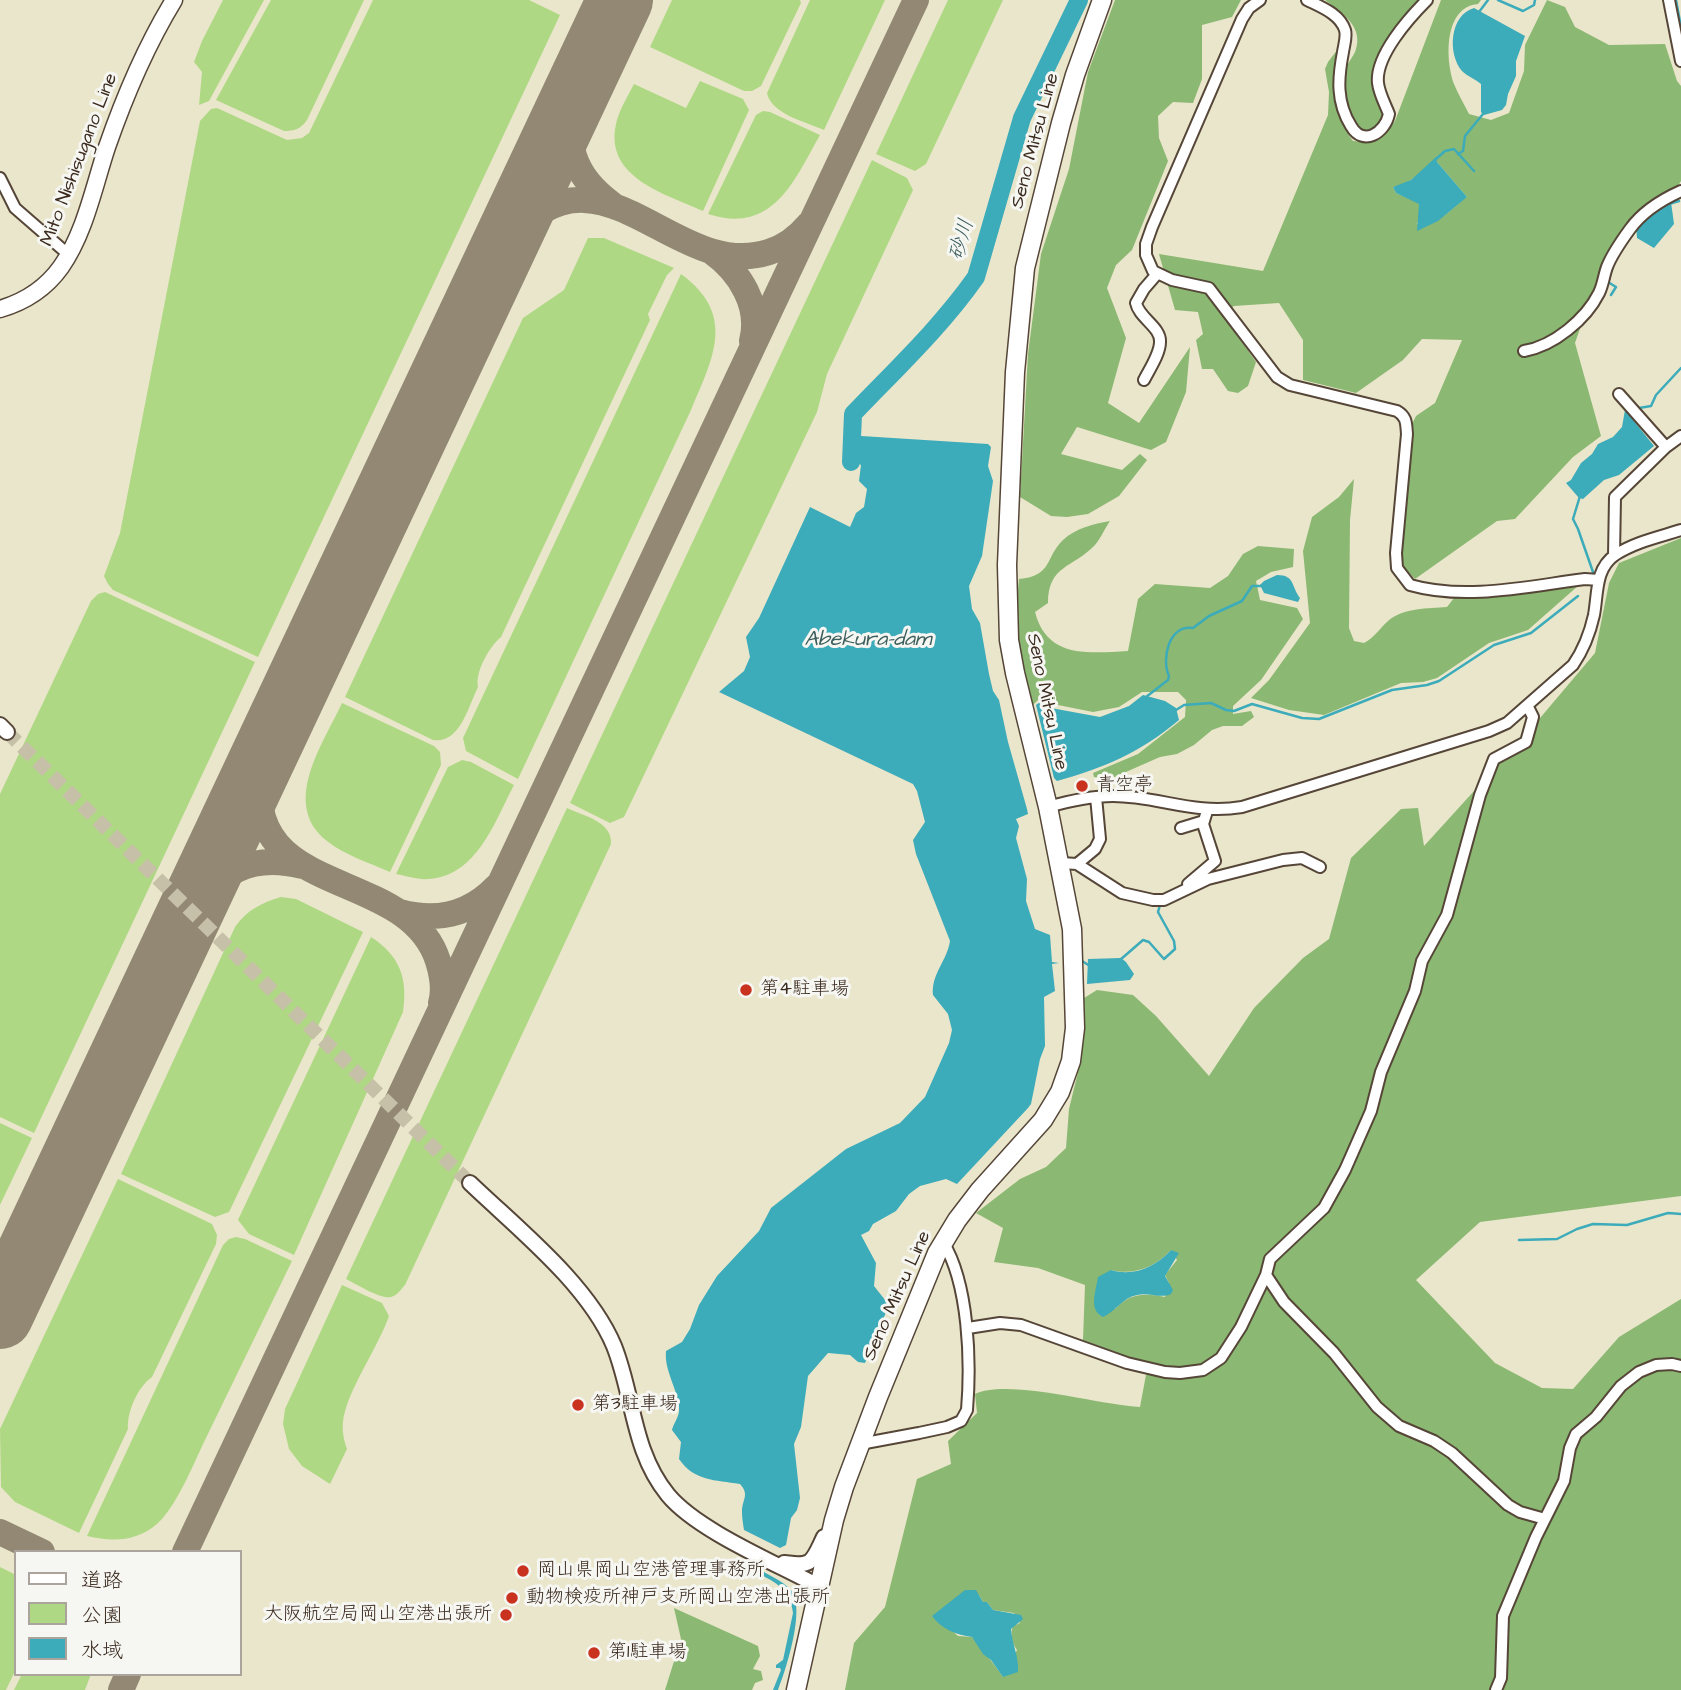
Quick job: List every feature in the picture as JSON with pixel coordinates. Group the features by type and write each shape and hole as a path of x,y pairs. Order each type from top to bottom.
{"main road":[{"name":"Mito Nishisugano Line","path":"0,309 28,298 45,285 69,255 131,82 174,0"},
{"name":"Seno Mitsu Line","path":"796,1690 834,1520 860,1444 922,1287 943,1242 980,1190 1043,1120 1060,1092 1071,1061 1075,1028 1069,863 1048,807 1014,673 1009,640 1007,565 1014,372 1025,268 1075,75 1101,0"}],"street":[{"path":"1260,0 1249,8 1242,19 1152,227 1146,244 1147,261 1157,274 1209,288 1219,297 1276,377 1290,385 1402,414 1406,420 1407,434 1396,553 1397,568 1410,585 1437,590 1483,591 1585,579 1599,580"},
{"path":"1307,0 1334,15 1345,30 1346,38 1338,76 1339,97 1349,124 1362,136 1371,136 1384,128 1389,114 1378,85 1381,65 1397,35 1427,0"},
{"path":"1669,0 1681,61"},
{"path":"0,178 15,208 69,255"},
{"path":"1524,351 1540,349 1566,331 1589,308 1600,292 1608,263 1630,228 1658,201 1681,191"},
{"path":"1144,380 1160,343 1158,334 1138,310 1136,303 1157,274"},
{"path":"1619,394 1666,447"},
{"path":"1614,556 1615,497 1666,447 1681,436"},
{"path":"1181,828 1205,816 1489,731 1507,723 1581,654 1594,614 1601,572 1614,556 1635,544 1681,530"},
{"path":"968,1328 1000,1323 1021,1325 1127,1363 1165,1372 1203,1370 1222,1359 1266,1276 1270,1259 1324,1208 1345,1170 1371,1111 1381,1072 1415,991 1422,961 1447,915 1480,795 1494,759 1526,742 1533,717 1528,706"},
{"path":"1048,807 1115,796 1205,816"},
{"path":"1069,863 1095,849 1100,839 1096,797"},
{"path":"1180,891 1215,861 1205,816"},
{"path":"1069,863 1122,893 1153,900 1164,900 1208,879 1283,860 1302,858 1320,867"},
{"path":"470,1182 575,1284 602,1322 620,1363 642,1452 668,1495 691,1517 818,1586"},
{"path":"860,1444 919,1433 961,1421 967,1410 968,1328 951,1255 943,1242"},
{"path":"1266,1276 1284,1301 1335,1353 1377,1407 1399,1426 1434,1441 1452,1453 1508,1505 1520,1513 1545,1519"},
{"path":"1496,1690 1502,1678 1503,1616 1564,1481 1570,1448 1576,1434 1596,1417 1621,1386 1639,1372 1656,1365 1681,1366"},
{"path":"779,1565 808,1563 818,1553 834,1520"}],"green space":[{"path":"223,0 264,0 209,101 199,105 202,72 194,62"},
{"path":"271,0 364,0 307,120 291,131 284,131 216,100"},
{"path":"373,0 529,0 560,15 258,657 113,590 104,576 120,533 200,121 211,109 217,108 287,140 302,138 309,133"},
{"path":"672,0 800,0 801,3 761,86 752,91 744,91 650,47"},
{"path":"810,0 885,0 824,130 782,112 775,107 767,93"},
{"path":"948,0 1003,0 926,164 915,171 876,154"},
{"path":"1115,0 1241,0 1232,17 1202,25 1202,79 1193,103 1173,102 1158,116 1159,138 1168,161 1132,250 1116,265 1107,288 1126,338 1108,403 1139,423 1190,347 1186,392 1166,442 1151,450 1077,427 1061,454 1122,470 1140,454 1147,460 1119,496 1088,514 1051,516 1020,497 1028,354 1041,254 1069,169 1088,72"},
{"path":"1325,0 1423,0 1377,65 1386,113 1385,120 1370,134 1357,129 1343,91 1344,74 1355,52 1357,35 1350,22"},
{"path":"1441,0 1481,0 1459,14 1450,36 1451,74 1469,114 1491,120 1509,113 1524,71 1525,45 1547,0 1565,7 1575,27 1609,45 1665,44 1681,86 1681,181 1678,186 1654,199 1630,222 1603,263 1575,343 1601,436 1573,457 1515,519 1497,521 1415,579 1402,565 1400,550 1410,428 1416,416 1435,403 1462,340 1422,339 1403,360 1356,393 1303,380 1303,340 1279,303 1234,306 1222,314 1256,362 1248,386 1238,393 1228,391 1213,369 1202,369 1196,340 1203,334 1198,312 1175,310 1159,254 1263,271 1328,115 1329,92 1325,69 1341,45 1348,134 1353,141 1372,140 1382,136 1395,121","holes":["1437,162 1467,197 1439,219 1417,224 1419,203 1396,193 1393,187 1405,184"]},
{"path":"700,81 743,99 749,110 703,211 656,190 628,171 619,158 615,143 617,119 634,84 686,108"},
{"path":"763,111 820,135 790,186 779,200 765,210 749,217 730,219 708,214 756,115"},
{"path":"872,160 907,178 913,190 827,374 817,412 624,817 610,823 570,803"},
{"path":"588,238 604,238 674,268 667,275 648,314 650,320 501,637 484,660 478,687 462,722 450,736 433,740 345,697 523,318 564,290"},
{"path":"681,274 698,289 709,305 715,321 715,338 707,373 518,779 466,751 463,738"},
{"path":"1354,479 1350,520 1349,628 1354,641 1364,643 1394,616 1416,610 1447,607 1454,598 1579,585 1528,630 1489,643 1437,678 1401,683 1324,715 1289,710 1251,698 1269,680 1310,623 1303,551 1312,517 1339,497"},
{"path":"1110,521 1087,553 1057,574 1052,581 1048,603 1035,612 1041,627 1059,646 1085,652 1128,651 1138,599 1155,584 1210,588 1228,576 1243,554 1258,546 1294,549 1293,567 1271,572 1256,581 1260,600 1297,608 1303,619 1261,680 1233,706 1233,714 1251,711 1254,717 1242,726 1223,726 1212,730 1194,745 1177,754 1160,757 1110,779 1094,777 1093,773 1138,754 1185,717 1186,700 1178,692 1142,692 1119,707 1093,712 1053,704 1044,694 1033,705 1020,657 1017,612 1019,579 1043,570 1057,546 1073,532"},
{"path":"1681,538 1681,1196 1480,1222 1416,1280 1495,1363 1542,1388 1573,1389 1619,1337 1681,1299 1681,1690 845,1690 854,1643 885,1607 917,1479 951,1464 948,1441 977,1413 975,1394 1009,1389 1140,1407 1148,1364 1083,1340 1085,1285 1038,1268 994,1262 1003,1228 976,1213 1020,1179 1046,1167 1066,1148 1069,1109 1079,1068 1084,998 1097,990 1133,995 1156,1016 1209,1076 1254,1008 1303,958 1329,939 1351,858 1401,809 1418,808 1424,846 1535,724 1595,653 1609,583 1619,563","holes":["1171,1250 1177,1260 1165,1275 1169,1283 1165,1297 1132,1297 1115,1309 1111,1270 1128,1272 1144,1269","979,1595 993,1610 1014,1613 1020,1623 1013,1626 1012,1638 1017,1650 1003,1677 972,1637 958,1636 949,1628"]},
{"path":"105,592 255,662 34,1133 0,1117 0,794 91,601 98,594"},
{"path":"342,703 434,746 440,752 441,765 390,872 349,855 327,841 313,826 307,810 306,792 310,774"},
{"path":"462,760 514,785 491,830 472,857 446,876 425,879 396,874 448,767"},
{"path":"567,808 602,825 610,836 611,844 405,1285 393,1296 375,1294 346,1279"},
{"path":"281,897 296,899 363,932 229,1212 215,1217 121,1174 235,927 255,908"},
{"path":"371,937 389,952 400,969 404,989 403,1012 294,1255 249,1234 238,1220"},
{"path":"0,1123 32,1138 0,1205"},
{"path":"118,1179 212,1224 217,1235 216,1244 152,1377 134,1400 128,1429 79,1533 15,1502 1,1487 0,1429"},
{"path":"236,1237 292,1261 184,1484 165,1516 142,1534 115,1540 87,1536 223,1245"},
{"path":"342,1285 382,1303 389,1316 345,1410 343,1429 347,1449 330,1484 302,1466 289,1449 283,1424 285,1409"},
{"path":"0,1567 14,1574 14,1673 6,1690 0,1690"},
{"path":"674,1608 758,1646 760,1656 753,1669 761,1671 763,1680 755,1683 752,1690 665,1690 681,1639"},
{"path":"21,1676 90,1676 85,1690 14,1690"}],"water":[{"path":"1474,8 1525,36 1506,105 1502,110 1484,115 1481,112 1481,84 1462,71 1454,55 1453,45 1453,35 1460,18"},
{"path":"1436,157 1437,162 1467,197 1438,221 1417,231 1419,204 1396,193 1393,187 1411,180"},
{"path":"1671,202 1674,224 1654,248 1637,238 1639,223"},
{"path":"1625,410 1654,446 1619,475 1604,480 1583,499 1579,498 1566,483 1598,444 1613,437 1622,427"},
{"name":"Abekura-dam","path":"861,436 988,444 991,447 988,466 993,481 982,556 969,586 972,609 980,623 993,691 999,700 1028,814 1016,819 1019,826 1016,838 1027,879 1026,901 1035,929 1050,935 1052,962 1059,963 1052,964 1055,991 1044,997 1045,1046 1031,1104 957,1184 946,1179 920,1186 909,1194 896,1211 873,1224 869,1231 861,1235 876,1263 874,1286 889,1305 865,1363 858,1362 850,1355 828,1353 808,1376 801,1427 794,1444 800,1498 797,1510 791,1518 786,1545 780,1548 744,1530 742,1512 745,1494 740,1484 698,1476 679,1459 681,1442 672,1430 679,1408 667,1366 666,1351 682,1342 699,1305 717,1276 759,1231 771,1208 846,1149 900,1123 925,1097 952,1030 948,1014 933,995 934,981 950,941 916,854 913,840 925,822 913,784 719,692 744,671 750,657 746,637 759,618 810,507 850,527 856,513 864,507 867,489 859,481 861,465 857,463"},
{"path":"1277,575 1290,579 1300,598 1298,602 1264,593 1260,585"},
{"path":"1143,695 1165,701 1176,708 1179,720 1151,741 1121,758 1074,776 1057,781 1054,778 1036,705 1044,699 1051,708 1100,717 1129,706"},
{"path":"1121,958 1134,974 1130,980 1087,984 1088,959"},
{"path":"1171,1250 1179,1253 1165,1276 1173,1290 1171,1294 1137,1295 1103,1317 1098,1314 1094,1300 1098,1277 1111,1270 1128,1272 1144,1269"},
{"path":"754,1559 754,1566 787,1586 795,1599 796,1624 778,1690 773,1690 781,1670 776,1668 776,1665 783,1660 793,1613 784,1591 752,1570 750,1567"},
{"path":"965,1590 976,1590 983,1602 987,1602 993,1610 1021,1615 1023,1619 1011,1629 1018,1672 1003,1677 972,1637 950,1631 932,1616"}],"waterway":[{"name":"砂川","path":"851,462 853,414 933,331 976,277 1022,118 1079,0"},
{"path":"1479,12 1488,0"},
{"path":"1498,0 1523,11 1534,5 1535,0"},
{"path":"1676,0 1681,27"},
{"path":"1458,154 1463,151 1465,136 1483,114"},
{"path":"1436,159 1445,151 1454,149 1474,171"},
{"path":"1669,204 1679,201"},
{"path":"1611,295 1616,287 1608,282 1613,266"},
{"path":"1639,408 1651,406 1656,395 1681,368"},
{"path":"1580,496 1573,519 1593,572"},
{"path":"1146,697 1168,680 1167,652 1178,631 1193,628 1209,616 1242,601 1252,586 1263,586"},
{"path":"1176,710 1184,705 1211,703 1234,711 1252,704 1302,718 1319,719 1392,690 1439,681 1494,645 1531,633 1578,596"},
{"path":"1120,960 1143,940 1149,942 1164,959 1175,949 1174,941 1158,912 1160,905"},
{"path":"1082,961 1090,966"},
{"path":"1519,1240 1557,1239 1593,1224 1627,1225 1668,1213 1681,1214"}],"taxiway":[{"path":"186,1550 916,0"},
{"path":"576,92 570,126 574,156 588,182 613,205"},
{"path":"506,244 540,212 573,200 605,203 700,247 734,256 775,250 800,234 808,225"},
{"path":"712,252 731,269 746,291 753,315 752,341"},
{"path":"265,753 260,801 271,836 294,859 392,908 420,930 438,961 443,987 441,1003"},
{"path":"190,914 212,887 237,869 267,862 302,866"},
{"path":"400,912 426,916 451,914 475,904 496,887"},
{"path":"0,1532 38,1550"},
{"path":"121,1690 127,1676"}],"runway":[{"path":"0,1316 620,0"}],"tunnel":[{"path":"7,732 470,1183"}],"place":[{"name":"青空亭","path":"1082,786"},
{"name":"第4駐車場","path":"746,990"},
{"name":"第3駐車場","path":"578,1405"},
{"name":"岡山県岡山空港管理事務所","path":"523,1571"},
{"name":"動物検疫所神戸支所岡山空港出張所","path":"512,1598"},
{"name":"大阪航空局岡山空港出張所","path":"506,1615"},
{"name":"第1駐車場","path":"594,1653"}]}
